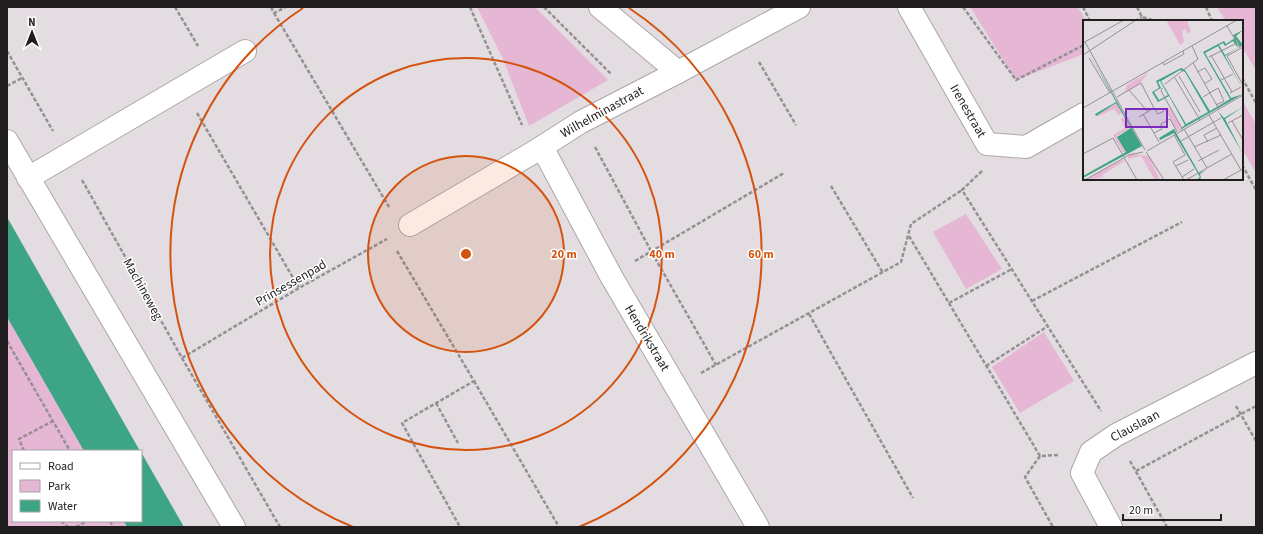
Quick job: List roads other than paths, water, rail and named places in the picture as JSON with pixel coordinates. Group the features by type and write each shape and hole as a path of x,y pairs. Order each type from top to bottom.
{"street":[{"path":"600,7 678,72"},
{"name":"Wilhelminastraat","path":"406,227 581,122 799,7"},
{"name":"Irenestraat","path":"909,7 987,144 1026,147 1083,115"},
{"path":"28,178 245,51"},
{"path":"7,141 234,527"},
{"name":"Hendrikstraat","path":"538,149 758,527"},
{"name":"Clauslaan","path":"1110,527 1082,473 1091,452 1116,435 1256,364"}],"water":[{"path":"7,217 139,450 83,450 7,317"},
{"path":"142,454 184,527 127,527 124,522 142,522"}]}
